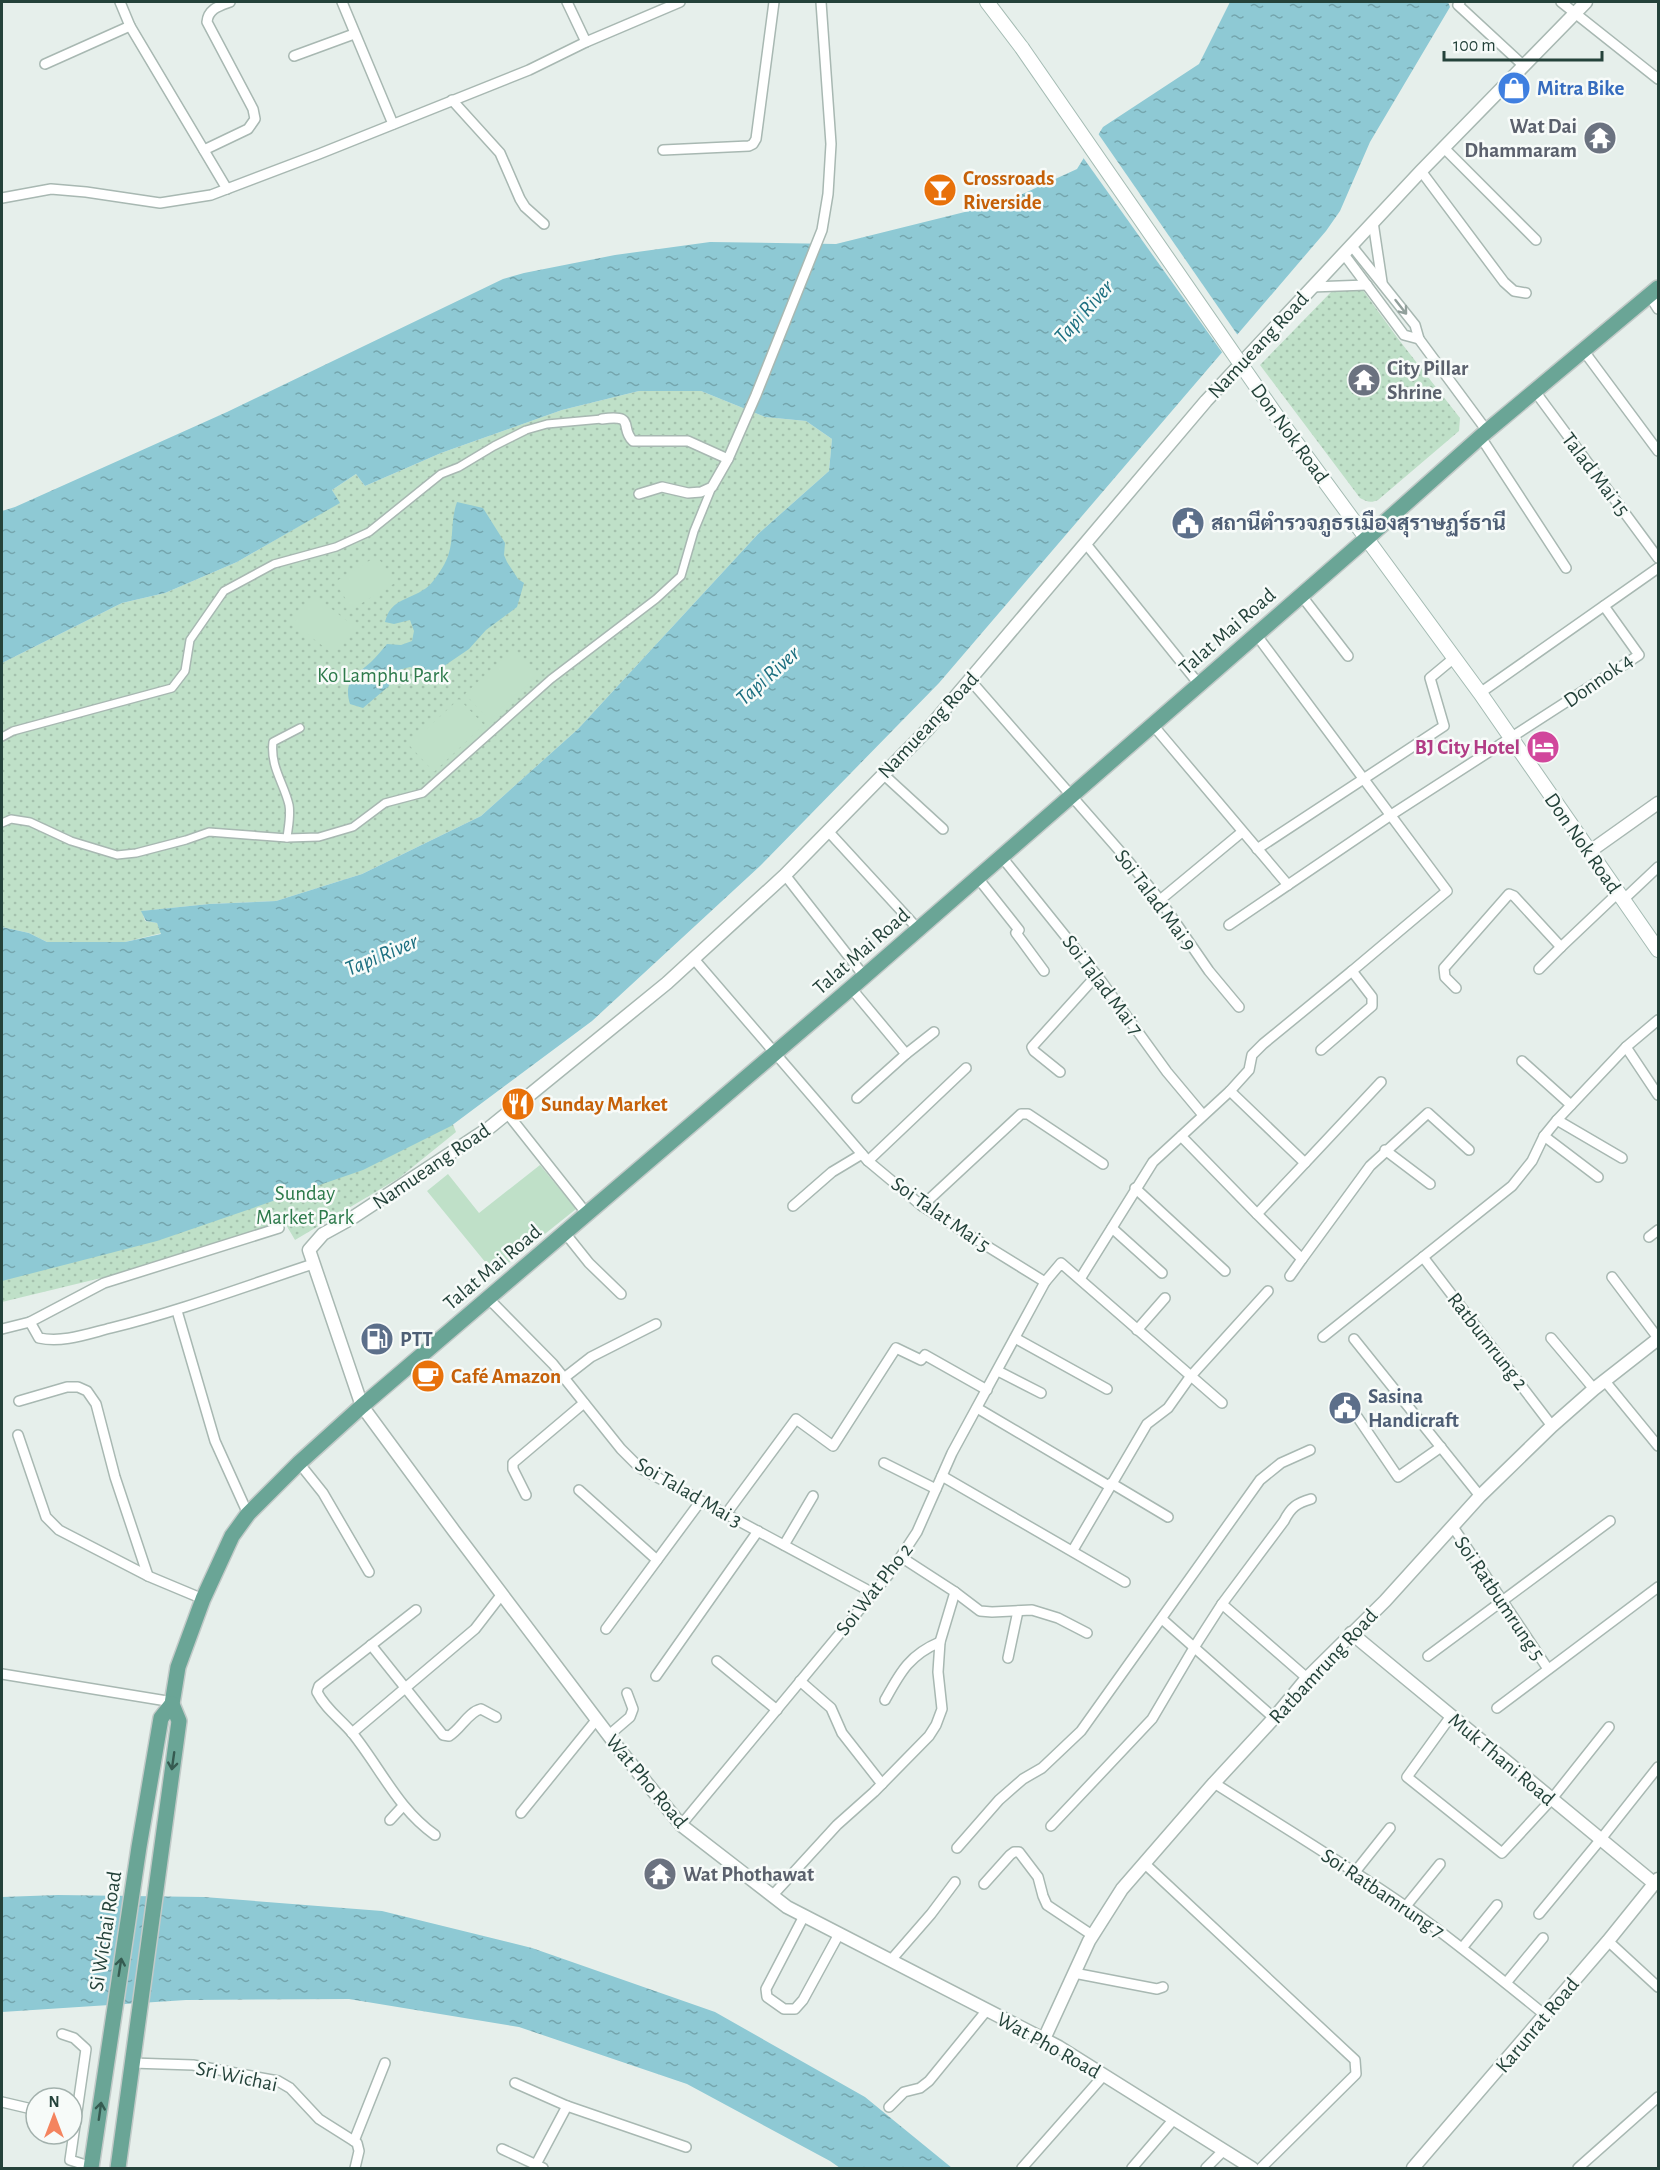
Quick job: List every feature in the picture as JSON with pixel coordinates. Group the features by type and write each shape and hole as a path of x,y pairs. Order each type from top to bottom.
{"main road":[{"name":"Don Nok Road","path":"987,2 1022,48 1276,415 1480,693 1620,897 1657,946"},
{"name":"Talat Mai Road","path":"172,1703 178,1667 202,1599 232,1536 248,1514 299,1463 362,1406 851,988 1534,390 1654,292"},
{"name":"Si Wichai Road","path":"92,2168 139,1847 161,1718 172,1703"},
{"name":"Si Wichai Road","path":"118,2169 179,1721 172,1703"}],"street":[{"path":"120,2 130,26 227,189"},
{"path":"204,150 248,129 255,120 254,109 207,22 209,13 213,9 230,2"},
{"path":"342,2 393,124"},
{"path":"567,2 585,42"},
{"path":"2,198 51,189 160,203 212,195 529,70 585,42 680,2"},
{"path":"663,150 753,144 756,139 774,2"},
{"path":"2,823 11,819 30,822 71,841 117,855 136,853 209,832 287,838 320,837 353,827 386,803 423,793 551,679 656,599 681,576 694,531 756,395 822,230 828,194 831,144 821,2"},
{"path":"1460,2 1458,5 1524,66"},
{"path":"1561,2 1659,79"},
{"name":"Namueang Road","path":"313,1264 309,1250 323,1234 352,1218 489,1128 667,983 785,875 928,729 1206,401 1421,171 1586,2"},
{"path":"45,64 130,26"},
{"path":"294,56 354,34"},
{"path":"452,100 500,153 520,199 525,207 544,224"},
{"path":"1444,148 1536,240"},
{"path":"1421,171 1504,282 1514,291 1526,293"},
{"path":"1373,222 1382,284"},
{"path":"1347,249 1382,284 1415,325 1419,339 1484,434 1566,568"},
{"path":"1347,249 1367,285 1404,335 1419,339"},
{"path":"1311,287 1367,285"},
{"path":"1654,292 1659,309"},
{"path":"1583,350 1659,451"},
{"name":"Talad Mai 15","path":"1534,390 1659,558"},
{"path":"2,737 13,731 172,688 185,671 190,640 224,591 274,564 336,547 369,532 441,474 459,467 526,430 547,424 615,417 623,420 628,427 629,437 633,441 688,441 728,459"},
{"path":"639,494 662,488 688,493 712,488"},
{"path":"1086,544 1198,683"},
{"path":"1480,693 1659,568"},
{"path":"1301,595 1348,656"},
{"name":"Donnok 4","path":"1511,739 1639,655 1604,606"},
{"path":"1222,1403 1080,1280 1153,1162 1230,1091 1249,1070 1252,1055 1447,891 1256,633"},
{"path":"1257,849 1444,726 1430,678 1454,658"},
{"name":"Soi Talad Mai 9","path":"970,680 1160,900 1209,971 1239,1007"},
{"path":"1152,724 1288,885"},
{"path":"287,838 289,804 279,780 272,753 273,742 300,728"},
{"path":"1229,925 1391,815 1511,739"},
{"path":"883,774 943,830"},
{"path":"1589,852 1659,803"},
{"path":"828,831 918,929"},
{"path":"1160,900 1242,832"},
{"name":"Soi Talad Mai 7","path":"1001,856 1097,975 1167,1072 1203,1115"},
{"path":"1539,969 1561,947 1659,867"},
{"path":"785,875 864,976"},
{"path":"977,877 1019,930 1016,933 1044,971"},
{"path":"1456,988 1445,977 1444,968 1509,894 1514,896 1561,947"},
{"name":"Soi Talat Mai 5","path":"693,958 865,1157 922,1206 1045,1282"},
{"path":"1321,1050 1372,1006 1372,997 1352,971"},
{"path":"1060,1072 1032,1047 1097,975"},
{"path":"851,988 906,1054"},
{"path":"1323,1337 1512,1186 1532,1161 1544,1136 1557,1120 1626,1047 1659,1020"},
{"path":"857,1098 934,1032"},
{"path":"1626,1047 1659,1095"},
{"path":"1522,1061 1571,1105"},
{"path":"793,1206 832,1172 865,1157 966,1068"},
{"path":"1257,1214 1381,1082"},
{"path":"1230,1091 1305,1163"},
{"path":"507,1113 587,1214"},
{"path":"1290,1276 1370,1166 1428,1113 1469,1150"},
{"path":"922,1206 1021,1114 1029,1114 1103,1164"},
{"path":"1557,1120 1622,1158"},
{"path":"1181,1136 1302,1259"},
{"path":"1544,1136 1598,1177"},
{"path":"1385,1150 1430,1184"},
{"path":"1135,1188 1225,1271"},
{"path":"1112,1227 1162,1273"},
{"path":"2,1329 30,1322 104,1283 279,1228"},
{"path":"1648,1237 1659,1230"},
{"path":"565,1233 589,1263 621,1294"},
{"name":"Ratbumrung 2","path":"1423,1257 1552,1425"},
{"name":"Soi Wat Pho 2","path":"681,1825 901,1557 917,1532 942,1476 1045,1282 1061,1263 1080,1280"},
{"path":"30,1322 39,1338 53,1341 177,1311 313,1264 362,1406"},
{"path":"1612,1277 1659,1338"},
{"path":"1072,1550 1147,1424 1168,1408 1190,1377 1268,1291"},
{"name":"Soi Talad Mai 3","path":"488,1298 553,1364 621,1449 640,1468 873,1593"},
{"path":"1137,1330 1165,1298"},
{"path":"177,1311 215,1441 248,1514"},
{"path":"564,1378 591,1357 656,1324"},
{"path":"1015,1338 1107,1389"},
{"path":"1551,1338 1594,1389"},
{"name":"Ratbamrung Road","path":"1044,2039 1092,1935 1122,1890 1214,1783 1275,1718 1307,1678 1385,1600 1480,1496 1552,1425 1604,1380 1659,1338"},
{"path":"1354,1340 1480,1496"},
{"path":"726,1514 796,1419 832,1446 896,1348 921,1360 925,1355 987,1390"},
{"path":"998,1371 1041,1393"},
{"path":"1604,1380 1659,1446"},
{"path":"19,1401 67,1387 78,1387 87,1391 96,1404 115,1477 148,1576"},
{"path":"526,1495 513,1469 513,1462 584,1402"},
{"name":"Wat Pho Road","path":"362,1406 609,1735 681,1825 787,1907 1044,2039 1252,2169"},
{"path":"977,1408 1168,1517"},
{"path":"1354,1412 1398,1477 1440,1447"},
{"path":"18,1435 46,1517 59,1530 148,1576 202,1599"},
{"path":"957,1848 999,1800 1023,1779 1042,1768 1081,1731 1260,1480 1281,1463 1310,1450"},
{"path":"299,1463 323,1494 369,1572"},
{"path":"884,1463 936,1489"},
{"path":"942,1476 1125,1582"},
{"path":"579,1490 657,1560"},
{"path":"783,1545 813,1496"},
{"path":"1052,1826 1152,1719 1222,1604 1284,1521 1289,1510 1298,1503 1311,1499"},
{"path":"606,1629 700,1502"},
{"path":"1428,1656 1610,1521"},
{"name":"Soi Ratbumrung 5","path":"1453,1527 1548,1669"},
{"path":"656,1676 758,1530"},
{"path":"901,1557 980,1611 1027,1609 1042,1612 1087,1633"},
{"path":"1497,1708 1659,1587"},
{"path":"772,1896 837,1825 882,1784 929,1736 936,1725 942,1709 938,1672 940,1642 955,1592"},
{"path":"352,1733 476,1629 502,1594"},
{"path":"1222,1604 1307,1678"},
{"path":"416,1611 319,1686 317,1692 322,1702 352,1733 418,1823 435,1835"},
{"path":"1008,1658 1018,1611"},
{"path":"1162,1619 1275,1718"},
{"name":"Muk Thani Road","path":"1351,1634 1551,1800 1657,1882"},
{"path":"885,1700 914,1656 940,1642"},
{"path":"371,1645 443,1735 449,1736 455,1732 476,1710 481,1709 496,1717"},
{"path":"717,1661 777,1710"},
{"path":"2,1674 172,1703"},
{"path":"800,1681 831,1708 842,1733 882,1784"},
{"path":"609,1735 630,1717 633,1709 627,1693"},
{"path":"1451,1716 1407,1777 1502,1853 1551,1800 1609,1727"},
{"path":"521,1813 597,1719"},
{"path":"1539,1914 1659,1767"},
{"name":"Soi Ratbamrung 7","path":"1214,1783 1406,1906 1545,2015"},
{"path":"390,1820 404,1806"},
{"path":"1355,1872 1390,1828"},
{"path":"984,1884 1010,1855 1019,1852 1038,1877 1047,1905 1092,1935"},
{"path":"1144,1863 1355,2060 1356,2074 1261,2169"},
{"path":"1406,1906 1440,1864"},
{"path":"891,1960 955,1882"},
{"name":"Karunrat Road","path":"1413,2169 1657,1882"},
{"path":"1462,1948 1497,1905"},
{"path":"804,1916 766,1989 767,1997 784,2009 795,2009 803,2000 839,1934"},
{"path":"1506,1983 1543,1938"},
{"path":"1608,1941 1659,1987"},
{"path":"1074,1973 1157,1989 1162,1987"},
{"path":"889,2107 904,2092 920,2088 929,2080 987,2010"},
{"path":"62,2034 75,2038 86,2049 80,2086"},
{"name":"Sri Wichai","path":"132,2063 193,2065 278,2081 290,2088 314,2115 356,2142"},
{"path":"355,2169 359,2151 356,2142 386,2063"},
{"path":"1022,2169 1104,2075"},
{"path":"514,2083 567,2106 686,2147"},
{"path":"1578,2169 1659,2097"},
{"path":"2,2102 24,2107"},
{"path":"502,2148 538,2167 567,2106"},
{"path":"1132,2169 1174,2119"},
{"path":"71,2146 70,2160 92,2168"},
{"path":"1206,2169 1224,2150"}],"green space":[{"path":"1362,289 1460,418 1459,431 1378,500 1371,502 1360,498 1260,365 1333,290"},
{"name":"Ko Lamphu Park","path":"639,391 701,391 765,417 806,421 832,439 829,471 758,534 578,729 481,816 362,874 276,901 209,904 142,911 145,921 157,923 162,933 125,942 47,942 29,933 2,927 2,663 122,603 165,593 237,562 339,503 332,490 356,474 365,486 441,453 562,410"},
{"path":"377,556 395,583 352,609 335,582"},
{"path":"315,596 355,627 333,654 293,623"},
{"path":"513,649 537,675 489,720 465,694"},
{"path":"459,699 484,725 434,772 409,745"},
{"name":"Sunday Market Park","path":"450,1117 456,1132 399,1178 295,1240 285,1223 130,1271 2,1302 2,1269"},
{"path":"540,1165 576,1209 495,1274 427,1191 448,1174 479,1213"}],"water":[{"name":"Tapi River","path":"1230,2 1448,2 1450,7 1370,142 1340,211 1326,231 939,683 760,866 592,1021 451,1126 363,1170 157,1241 2,1281 2,927 29,933 47,942 125,942 161,934 157,923 146,921 141,911 209,904 276,901 362,874 481,816 578,729 758,534 829,471 832,439 806,421 765,417 701,391 639,391 562,410 441,453 365,486 356,474 332,490 340,503 237,562 165,593 122,603 2,663 2,511 227,412 503,279 615,255 710,242 836,244 1005,202 1077,169 1103,127 1199,64"},
{"path":"457,502 483,508 505,543 504,555 507,562 518,579 524,583 517,607 486,630 469,649 428,677 421,677 419,670 410,667 399,670 391,677 389,686 363,708 350,704 349,684 355,675 387,644 401,645 412,641 414,631 410,620 394,624 385,622 394,606 430,585 445,564 451,546"},
{"path":"58,1895 204,1897 382,1911 532,1948 715,2012 865,2097 952,2168 840,2168 687,2084 519,2027 349,1999 186,2000 2,2012 2,1897"}],"pier":[{"path":"1097,132 1239,337 1224,355 1082,156"}],"place":[{"name":"Mitra Bike","path":"1514,88"},
{"name":"Wat Dai Dhammaram","path":"1600,138"},
{"name":"Crossroads Riverside","path":"940,190"},
{"name":"City Pillar Shrine","path":"1364,380"},
{"name":"สถานีตำรวจภูธรเมืองสุราษฏร์ธานี","path":"1188,523"},
{"name":"BJ City Hotel","path":"1543,747"},
{"name":"Sunday Market","path":"518,1104"},
{"name":"PTT","path":"377,1339"},
{"name":"Café Amazon","path":"428,1376"},
{"name":"Sasina Handicraft","path":"1345,1408"},
{"name":"Wat Phothawat","path":"660,1874"}]}
